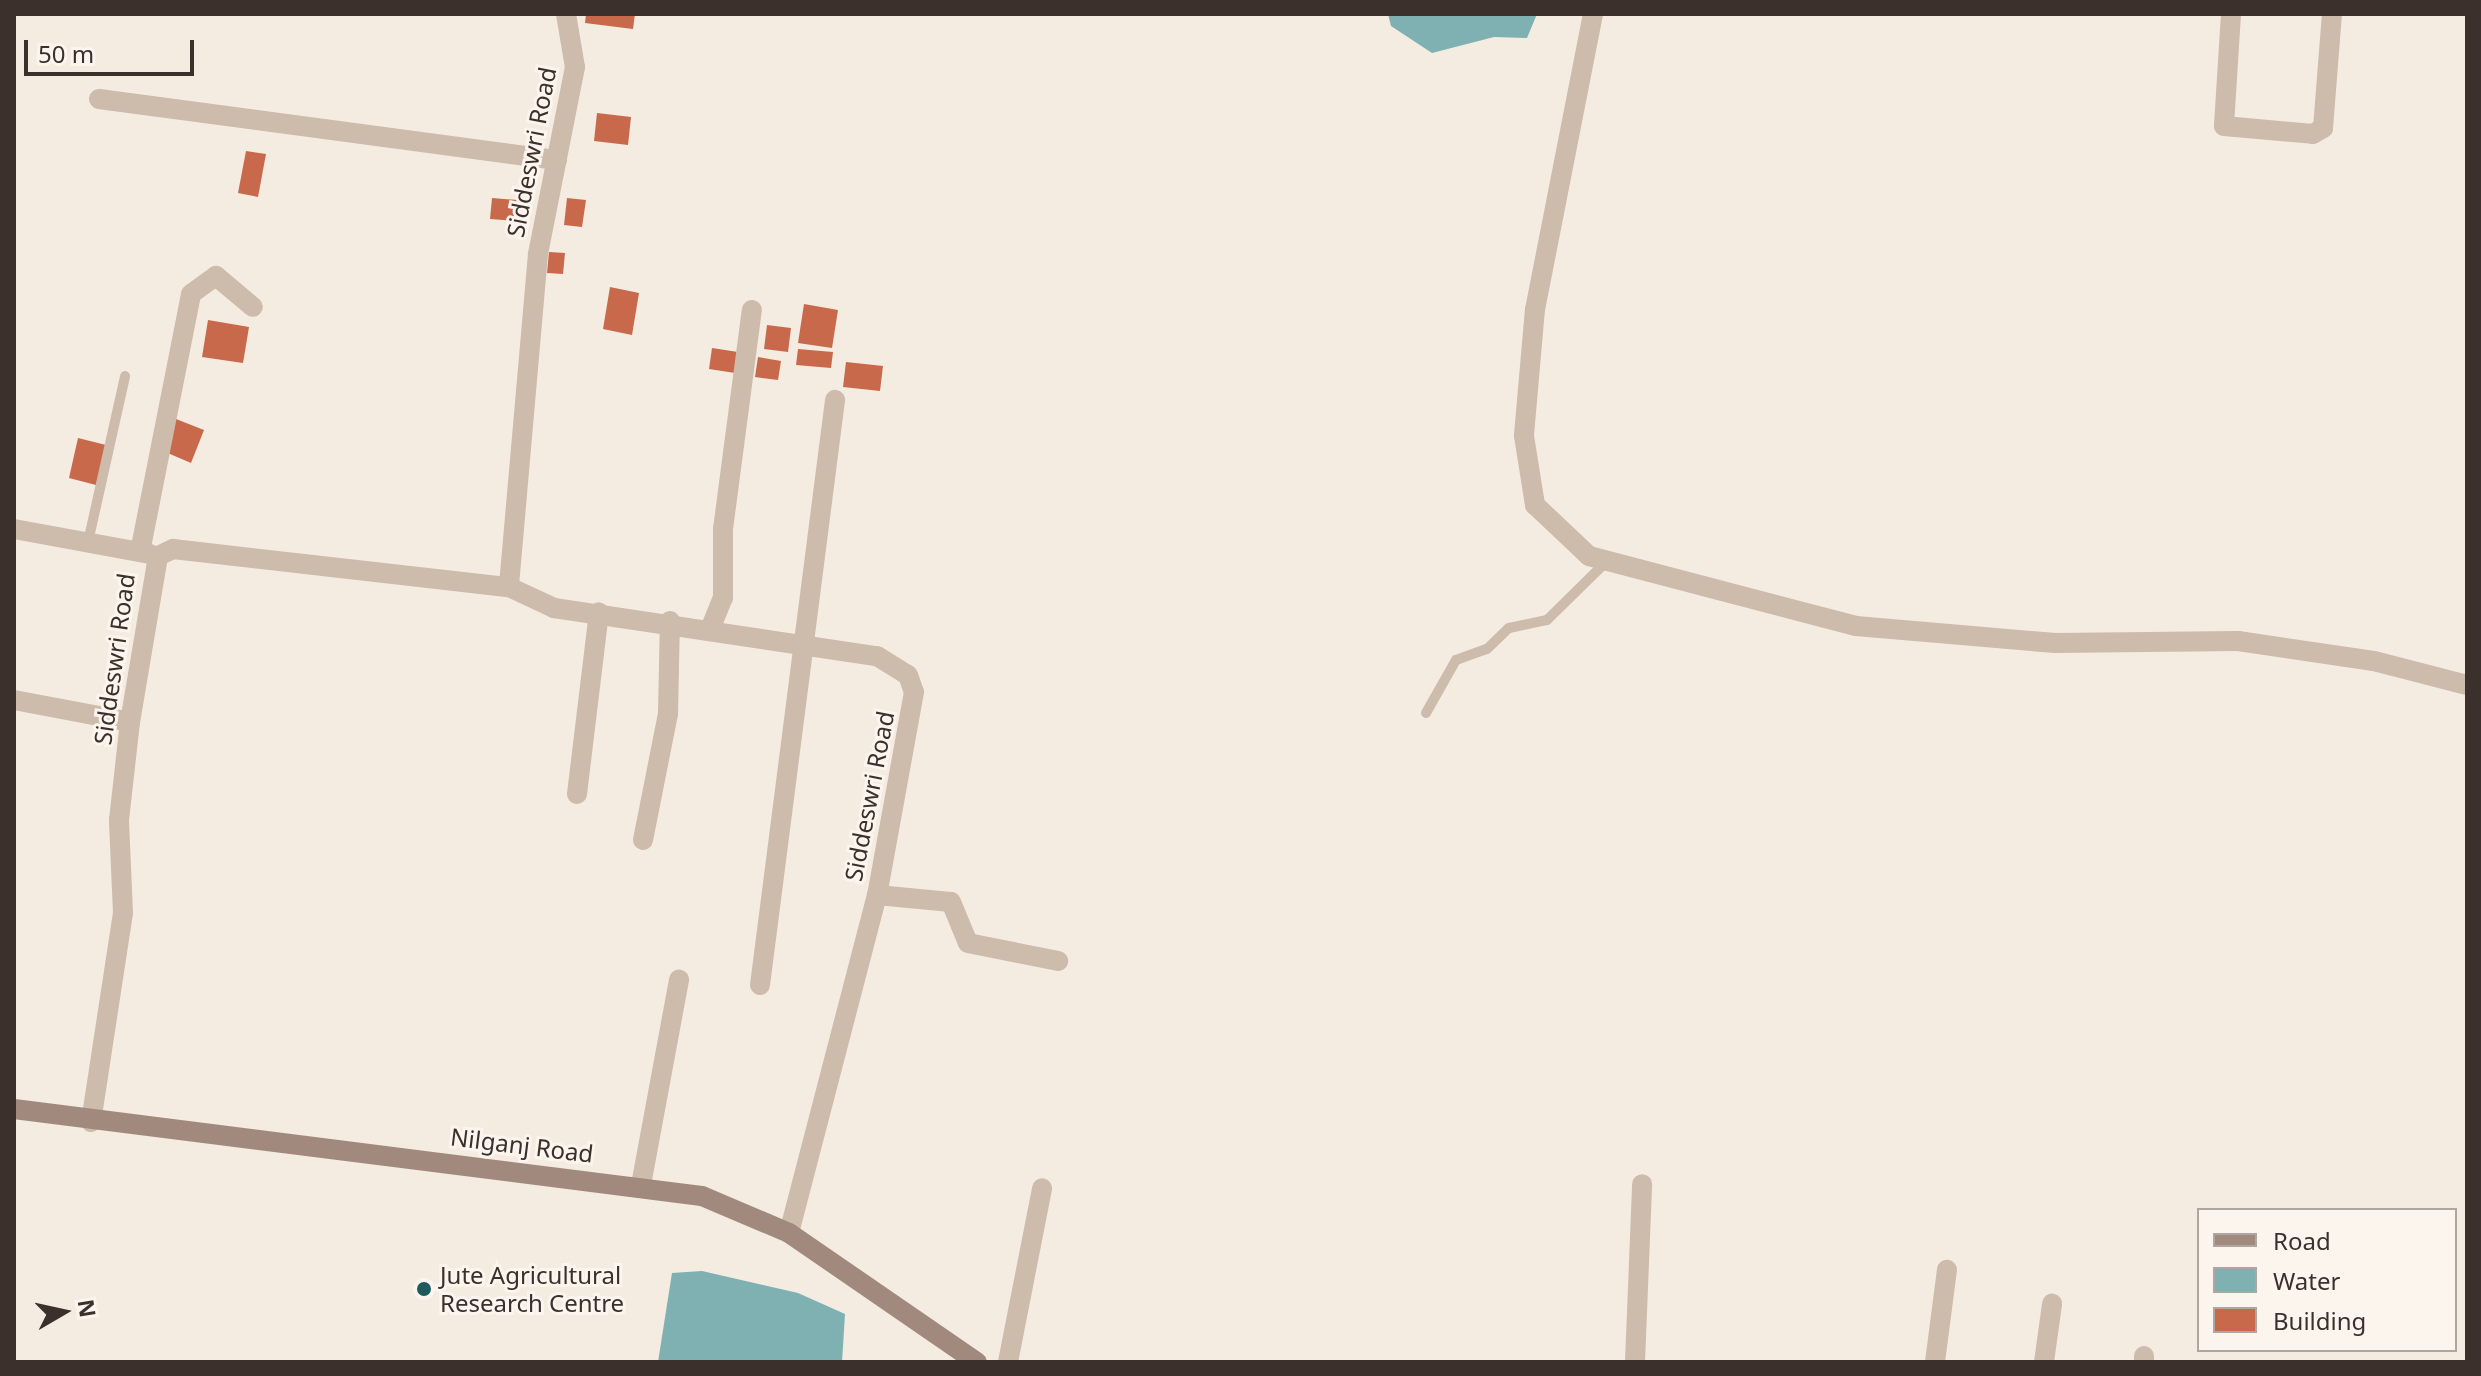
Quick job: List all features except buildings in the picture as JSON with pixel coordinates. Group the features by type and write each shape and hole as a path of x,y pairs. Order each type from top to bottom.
{"street":[{"name":"Siddeswri Road","path":"509,587 538,254 575,67 566,14"},
{"path":"1593,14 1535,309 1524,436 1535,505 1546,523 1603,565 1856,626 2055,643 2238,641 2374,661 2467,685"},
{"path":"2231,14 2224,126 2313,134 2323,128 2332,14"},
{"path":"99,99 557,160"},
{"path":"14,529 149,554 191,294 216,276 253,307"},
{"path":"711,627 723,598 723,529 752,310"},
{"path":"760,985 835,400"},
{"name":"Siddeswri Road","path":"91,1122 123,913 119,820 149,554 173,549 509,587 526,600 802,640 893,663 914,692 877,895 789,1233"},
{"path":"577,794 599,612"},
{"path":"643,840 668,714 670,621"},
{"path":"14,700 130,722"},
{"path":"877,895 951,902 968,943 1058,961"},
{"path":"641,1185 679,979"},
{"name":"Nilganj Road","path":"14,1109 91,1122 641,1185 739,1208 789,1233 977,1362"},
{"path":"1635,1362 1642,1184"},
{"path":"1008,1362 1042,1188"},
{"path":"1935,1362 1947,1270"},
{"path":"2044,1362 2052,1304"}],"lane":[{"path":"88,542 125,376"},
{"path":"1426,713 1456,660 1487,649 1509,628 1547,620 1603,565"}],"water":[{"path":"1388,14 1537,14 1527,38 1494,37 1432,53 1391,26"},
{"path":"702,1271 798,1293 845,1314 842,1362 658,1362 672,1273"}],"place":[{"name":"Jute Agricultural Research Centre","path":"424,1289"}]}
